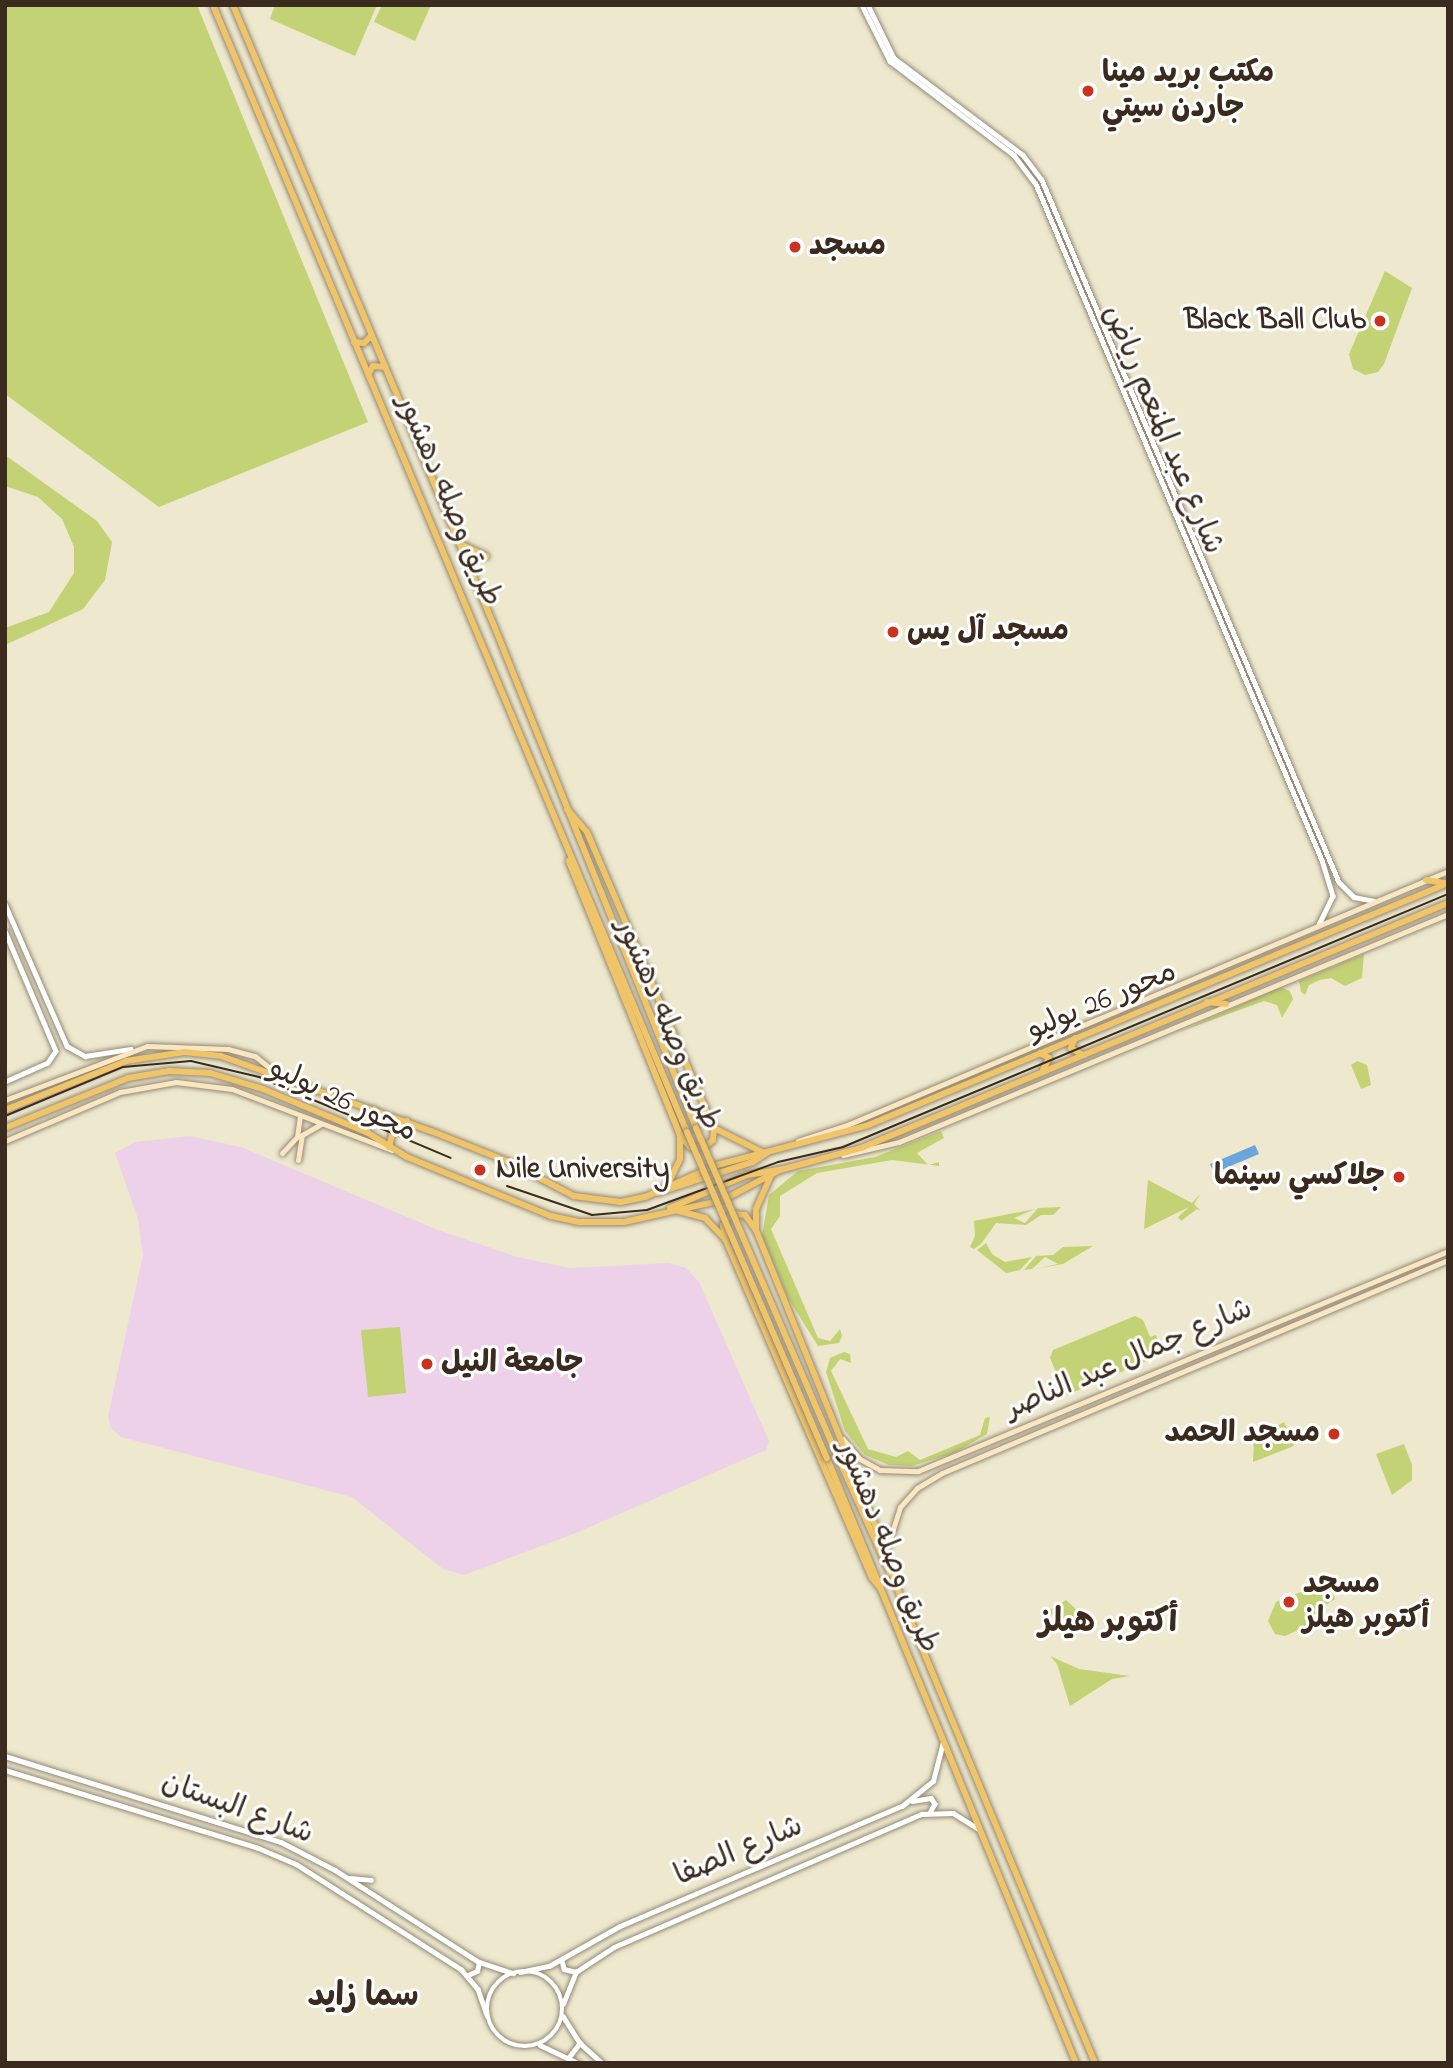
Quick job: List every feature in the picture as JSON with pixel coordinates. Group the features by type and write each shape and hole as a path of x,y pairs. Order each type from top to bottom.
{"main road":[{"name":"طريق وصله دهشور","path":"213,5 881,1589 1076,2063"},
{"name":"طريق وصله دهشور","path":"233,5 458,542 751,1259 896,1586 1095,2063"},
{"path":"354,342 364,343 371,336"},
{"path":"369,373 373,366 385,367"},
{"path":"458,542 486,556"},
{"path":"553,810 557,831 680,1135 688,1145 699,1149 711,1142 714,1128 587,832 566,807"},
{"path":"785,1148 1212,975 1448,872"},
{"path":"1426,880 1448,883"},
{"name":"محور 26 يوليو","path":"655,1193 762,1152 866,1126 1040,1053 1212,975 1448,883"},
{"name":"محور 26 يوليو","path":"659,1214 747,1175 843,1155 1448,903"},
{"path":"843,1155 900,1142 1226,1004 1448,914"},
{"path":"1206,1002 1226,1004"},
{"path":"1074,1038 1073,1052 1083,1054"},
{"path":"5,1100 130,1049 184,1044 228,1049 255,1056 275,1072"},
{"name":"محور 26 يوليو","path":"5,1110 145,1056 202,1053 275,1072 407,1121 509,1162 585,1200 621,1202 655,1193 753,1162 772,1150"},
{"path":"1040,1053 1049,1061 1042,1072"},
{"name":"محور 26 يوليو","path":"5,1128 114,1083 183,1071 237,1079 360,1130 392,1149 565,1220 609,1223 723,1200 780,1170"},
{"path":"5,1141 120,1092 162,1083 219,1086 392,1149 393,1131 407,1121"},
{"path":"360,1130 374,1125 374,1109"},
{"path":"282,1153 298,1137 300,1115"},
{"path":"298,1160 302,1135 321,1124"},
{"path":"714,1128 762,1152"},
{"path":"667,1187 678,1166 680,1135"},
{"path":"756,1230 756,1209 771,1175"},
{"path":"673,1210 705,1218 726,1239"},
{"path":"881,1589 872,1577 726,1239 724,1222 734,1213 745,1215 756,1230 886,1551 896,1586"},
{"name":"شارع جمال عبد الناصر","path":"837,1430 853,1454 868,1465 890,1472 918,1471 1448,1251"},
{"name":"شارع جمال عبد الناصر","path":"886,1551 893,1519 907,1498 925,1482 981,1455 1448,1260"},
{"path":"1312,1307 1318,1315"},
{"path":"1295,1315 1299,1323"},
{"path":"918,1471 918,1481 925,1482"}],"street":[{"name":"شارع عبد المنعم رياض","path":"863,5 879,52 1027,168 1339,883"},
{"name":"شارع عبد المنعم رياض","path":"868,5 894,58 1031,162 1048,191 1331,885"},
{"path":"1086,306 1096,304"},
{"path":"1093,323 1102,320"},
{"path":"1318,927 1332,903 1331,885 1339,883 1354,897 1379,901"},
{"path":"5,904 64,1042 75,1053 90,1056 130,1049"},
{"path":"5,931 55,1045 54,1056 5,1082"},
{"path":"42,1012 51,1009"},
{"name":"شارع الصفا","path":"520,1972 562,1960 620,1926 912,1801 933,1781 943,1741"},
{"name":"شارع البستان","path":"5,1756 260,1834 348,1878 479,1962 513,1973"},
{"name":"شارع البستان","path":"5,1770 276,1854 349,1894 468,1975"},
{"path":"68,1775 73,1784 69,1789"},
{"path":"87,1794 92,1782"},
{"path":"912,1801 931,1798 935,1804 930,1811"},
{"path":"930,1811 953,1813 980,1830"},
{"name":"شارع الصفا","path":"576,1972 643,1933 930,1811"},
{"path":"348,1878 370,1880"},
{"path":"539,2045 558,2028 563,2004 576,1972 564,1969 562,1960"},
{"path":"479,1962 477,1971 468,1975 491,2026 508,2043 539,2045 578,2063"},
{"path":"487,2015 490,1994 513,1973 543,1976 553,1983 563,2004"},
{"path":"562,2016 580,2043 602,2063"},
{"path":"569,2057 580,2043"}],"shaded area":[{"name":"جامعة النيل","path":"190,1136 241,1147 438,1230 517,1257 570,1268 669,1263 686,1268 699,1282 769,1441 766,1450 576,1533 464,1575 443,1569 352,1497 121,1437 111,1428 108,1416 143,1255 138,1219 115,1153 135,1142"}],"green space":[{"path":"5,5 197,5 368,422 159,507 5,394"},
{"path":"275,5 377,5 355,56 270,19"},
{"path":"382,5 431,5 415,41 374,22"},
{"name":"Black Ball Club","path":"1385,271 1412,288 1384,364 1378,372 1365,375 1353,369 1349,354"},
{"path":"5,455 97,521 112,542 105,580 83,609 5,645 5,628 49,612 74,573 74,547 62,519 38,497 5,486"},
{"path":"1364,954 1362,978 1345,986 1331,978 1320,980 1309,985 1305,995 1301,992 1299,981"},
{"path":"1281,987 1290,991 1293,999 1282,1018 1277,1005 1264,1001 1179,1032"},
{"path":"1357,1061 1367,1065 1371,1085 1361,1089 1351,1065"},
{"path":"941,1131 944,1138 917,1153 928,1165 892,1160 817,1173 780,1196 780,1216 771,1229 818,1338 830,1341 840,1329 842,1336 839,1343 818,1346 788,1298 762,1236 769,1195 798,1171 875,1157"},
{"path":"1148,1180 1192,1203 1201,1193 1194,1204 1201,1211 1197,1209 1181,1221 1178,1217 1189,1207 1144,1229"},
{"path":"1061,1207 1053,1215 1041,1215 1026,1225 996,1223 981,1244 974,1249 970,1247 975,1236 974,1221 1035,1209 1014,1218 1025,1223 1038,1208"},
{"path":"986,1243 992,1254 1005,1262 1032,1257 1020,1270 1006,1273 977,1250"},
{"path":"1093,1246 1063,1264 1035,1269 1058,1264 1045,1257 1032,1269 1024,1270 1036,1256 1053,1255 1063,1247"},
{"path":"1135,1316 1143,1320 1150,1337 1156,1335 1161,1349 1159,1356 1067,1395 1056,1392 1053,1388 1061,1384 1050,1358 1053,1350"},
{"path":"400,1327 406,1393 368,1397 361,1330"},
{"path":"844,1352 850,1354 851,1363 840,1359 831,1371 868,1449 896,1457 908,1451 920,1460 980,1435 985,1418 990,1417 987,1434 954,1453 912,1466 889,1465 865,1455 845,1431 826,1372 830,1358"},
{"path":"1284,1422 1294,1446 1253,1462 1254,1439"},
{"path":"1404,1444 1412,1465 1412,1480 1392,1495 1376,1454"},
{"path":"1328,1581 1335,1599 1321,1608 1311,1624 1285,1636 1275,1634 1268,1621 1276,1602"},
{"path":"1066,1600 1081,1614 1064,1626 1048,1611"},
{"path":"1050,1656 1079,1669 1130,1676 1112,1679 1070,1706 1057,1664"}],"water":[{"path":"1255,1145 1259,1154 1214,1173 1210,1164"}],"railway":[{"path":"507,1186 592,1215 647,1210 778,1162 843,1147 1448,894"},
{"path":"5,1116 123,1067 191,1061 259,1077 451,1158"}],"place":[{"name":"مكتب بريد مينا جاردن سيتي","path":"1088,91"},
{"name":"مسجد","path":"795,247"},
{"name":"Black Ball Club","path":"1380,321"},
{"name":"مسجد آل يس","path":"893,632"},
{"name":"Nile University","path":"480,1170"},
{"name":"جلاكسي سينما","path":"1399,1177"},
{"name":"جامعة النيل","path":"427,1364"},
{"name":"مسجد الحمد","path":"1334,1434"},
{"name":"مسجد أكتوبر هيلز","path":"1289,1602"}],"district":[{"name":"أكتوبر هيلز","path":"1108,1624"},
{"name":"سما زايد","path":"363,1998"}]}
